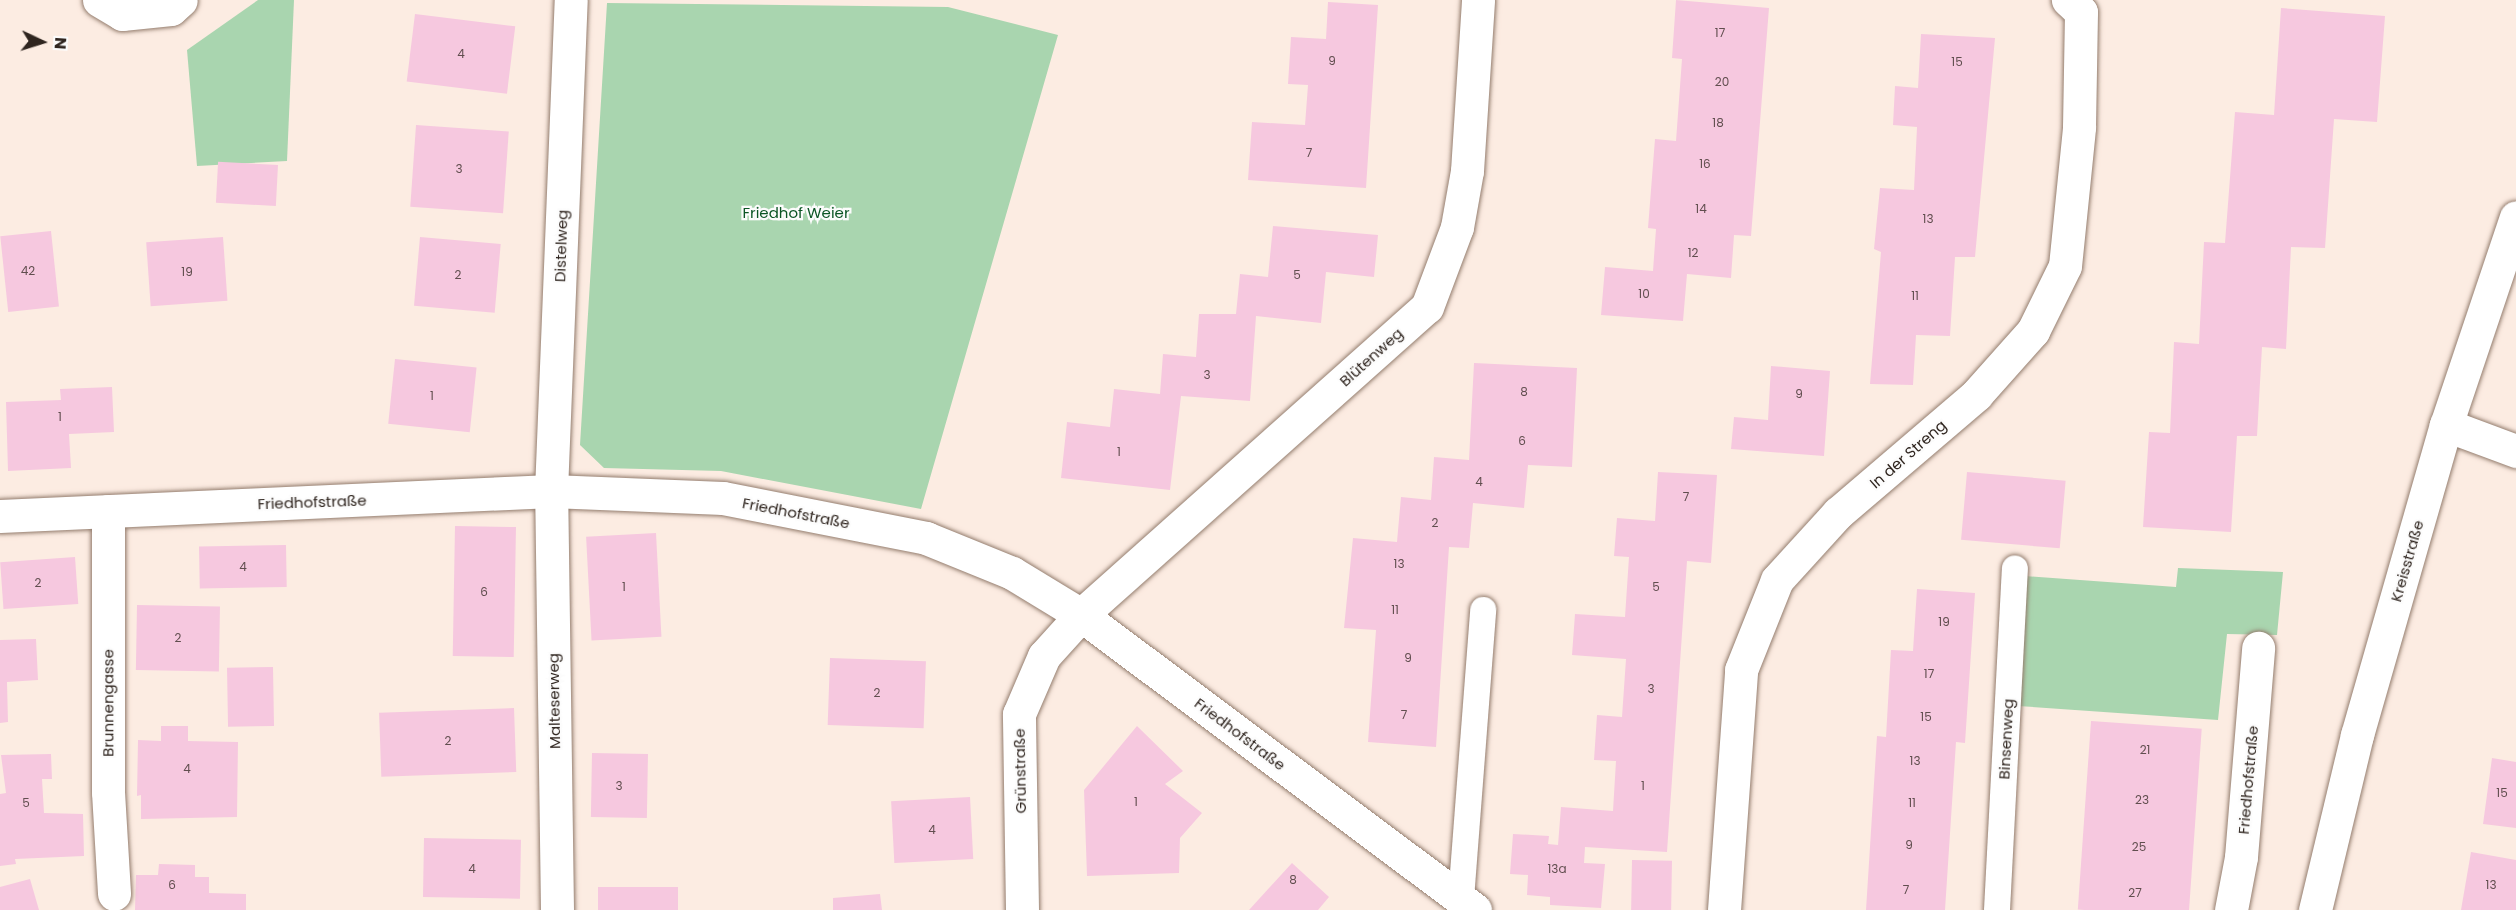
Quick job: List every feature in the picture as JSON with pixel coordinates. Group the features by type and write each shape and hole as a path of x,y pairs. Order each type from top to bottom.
{"street":[{"path":"99,0 123,14 171,9 181,0"},
{"name":"Distelweg","path":"551,491 571,0"},
{"name":"Blütenweg","path":"1081,615 1427,307 1457,227 1467,171 1478,0"},
{"name":"In der Streng","path":"1724,910 1741,670 1777,580 1838,513 1976,396 2033,332 2065,266 2079,127 2081,12 2068,0"},
{"name":"Kreisstraße","path":"2315,910 2357,735 2446,425 2516,217"},
{"path":"2446,425 2516,451"},
{"name":"Friedhofstraße","path":"0,516 551,491 723,498 926,538 1012,573 1081,615 1468,905"},
{"name":"Malteserweg","path":"551,491 557,910"},
{"name":"Brunnengasse","path":"108,511 108,792 114,894"},
{"name":"Grünstraße","path":"1022,910 1019,714 1044,656 1081,615"},
{"name":"Friedhofstraße","path":"2231,910 2241,856 2258,648"}],"lane":[{"name":"Binsenweg","path":"1997,910 2015,568"},
{"path":"1468,905 1483,610"}],"green space":[{"path":"258,0 294,0 287,161 197,166 187,50"},
{"name":"Friedhof Weier","path":"607,3 948,7 1058,35 921,509 721,471 604,468 580,445"},
{"path":"2178,568 2283,572 2277,635 2227,634 2218,720 2018,706 2024,576 2176,587"}],"building":[{"path":"1676,0 1769,8 1751,236 1734,235 1731,278 1687,274 1683,321 1601,315 1605,267 1653,271 1656,229 1648,228 1655,139 1676,141 1682,59 1672,58"},
{"path":"1328,2 1378,5 1366,188 1248,180 1252,122 1305,125 1308,85 1288,84 1291,37 1326,39"},
{"path":"2281,8 2385,16 2377,122 2334,119 2325,248 2291,247 2286,349 2262,347 2257,436 2237,436 2231,532 2143,527 2149,432 2170,433 2174,342 2199,344 2204,242 2225,243 2235,112 2274,115"},
{"path":"415,14 515,26 507,94 407,81"},
{"path":"1921,34 1995,38 1975,257 1955,257 1950,336 1916,335 1913,385 1870,384 1881,252 1874,249 1880,188 1914,190 1917,127 1893,125 1895,86 1918,88"},
{"path":"416,125 509,131 503,213 410,207"},
{"path":"218,162 278,165 276,206 216,203"},
{"path":"1273,226 1378,235 1374,277 1326,272 1321,323 1256,316 1250,401 1181,396 1170,490 1061,478 1067,422 1110,427 1114,389 1160,394 1163,354 1196,357 1199,314 1236,314 1240,274 1268,277"},
{"path":"51,231 59,307 8,312 0,236"},
{"path":"223,237 227,301 151,306 146,242"},
{"path":"420,237 501,244 495,313 414,306"},
{"path":"395,359 477,368 470,432 388,424"},
{"path":"1474,363 1577,368 1572,467 1528,465 1524,508 1473,503 1469,548 1449,547 1436,747 1368,742 1376,630 1344,628 1353,538 1397,542 1401,497 1431,500 1434,457 1469,460"},
{"path":"1771,366 1830,371 1824,456 1731,449 1734,417 1768,420"},
{"path":"112,387 114,432 69,434 71,468 8,471 6,402 61,400 60,389"},
{"path":"1658,472 1717,475 1711,563 1687,561 1667,852 1585,847 1584,863 1605,864 1601,908 1550,905 1550,897 1527,895 1528,875 1510,874 1513,834 1549,836 1548,844 1558,845 1561,807 1613,811 1616,761 1594,760 1597,715 1622,717 1626,659 1572,655 1575,614 1625,617 1629,557 1614,556 1617,518 1655,521"},
{"path":"1967,472 2066,481 2060,548 1961,540"},
{"path":"455,526 516,527 514,657 453,656"},
{"path":"656,533 661,637 592,641 586,537"},
{"path":"286,545 287,587 200,589 199,547"},
{"path":"75,557 78,604 3,609 0,562"},
{"path":"1917,589 1975,593 1965,743 1956,742 1945,910 1866,910 1877,736 1886,737 1891,650 1913,651"},
{"path":"137,605 220,606 219,671 136,670"},
{"path":"36,639 38,680 7,682 8,722 0,723 0,640"},
{"path":"830,658 926,661 924,728 828,725"},
{"path":"273,667 274,726 228,727 227,668"},
{"path":"514,708 516,772 381,777 379,713"},
{"path":"2091,721 2202,729 2189,910 2078,910"},
{"path":"161,726 188,726 188,741 238,742 237,817 141,819 141,795 137,796 138,740 161,741"},
{"path":"1137,726 1183,771 1165,784 1202,813 1180,838 1179,873 1087,876 1084,790"},
{"path":"592,753 648,754 647,818 591,817"},
{"path":"51,754 52,779 42,779 44,813 83,814 84,856 15,859 16,864 0,866 0,794 6,793 1,755"},
{"path":"2492,758 2516,762 2516,828 2483,824"},
{"path":"970,797 973,859 894,863 891,801"},
{"path":"424,838 521,840 520,899 423,897"},
{"path":"2471,852 2516,860 2516,910 2461,910"},
{"path":"1632,860 1672,861 1671,910 1631,910"},
{"path":"1292,863 1329,897 1318,910 1249,910"},
{"path":"159,864 195,865 195,877 209,877 209,893 246,894 246,910 135,910 136,875 158,875"},
{"path":"30,879 39,910 0,910 0,887"},
{"path":"598,887 678,887 678,910 598,910"},
{"path":"880,894 882,910 833,910 833,898"}]}
